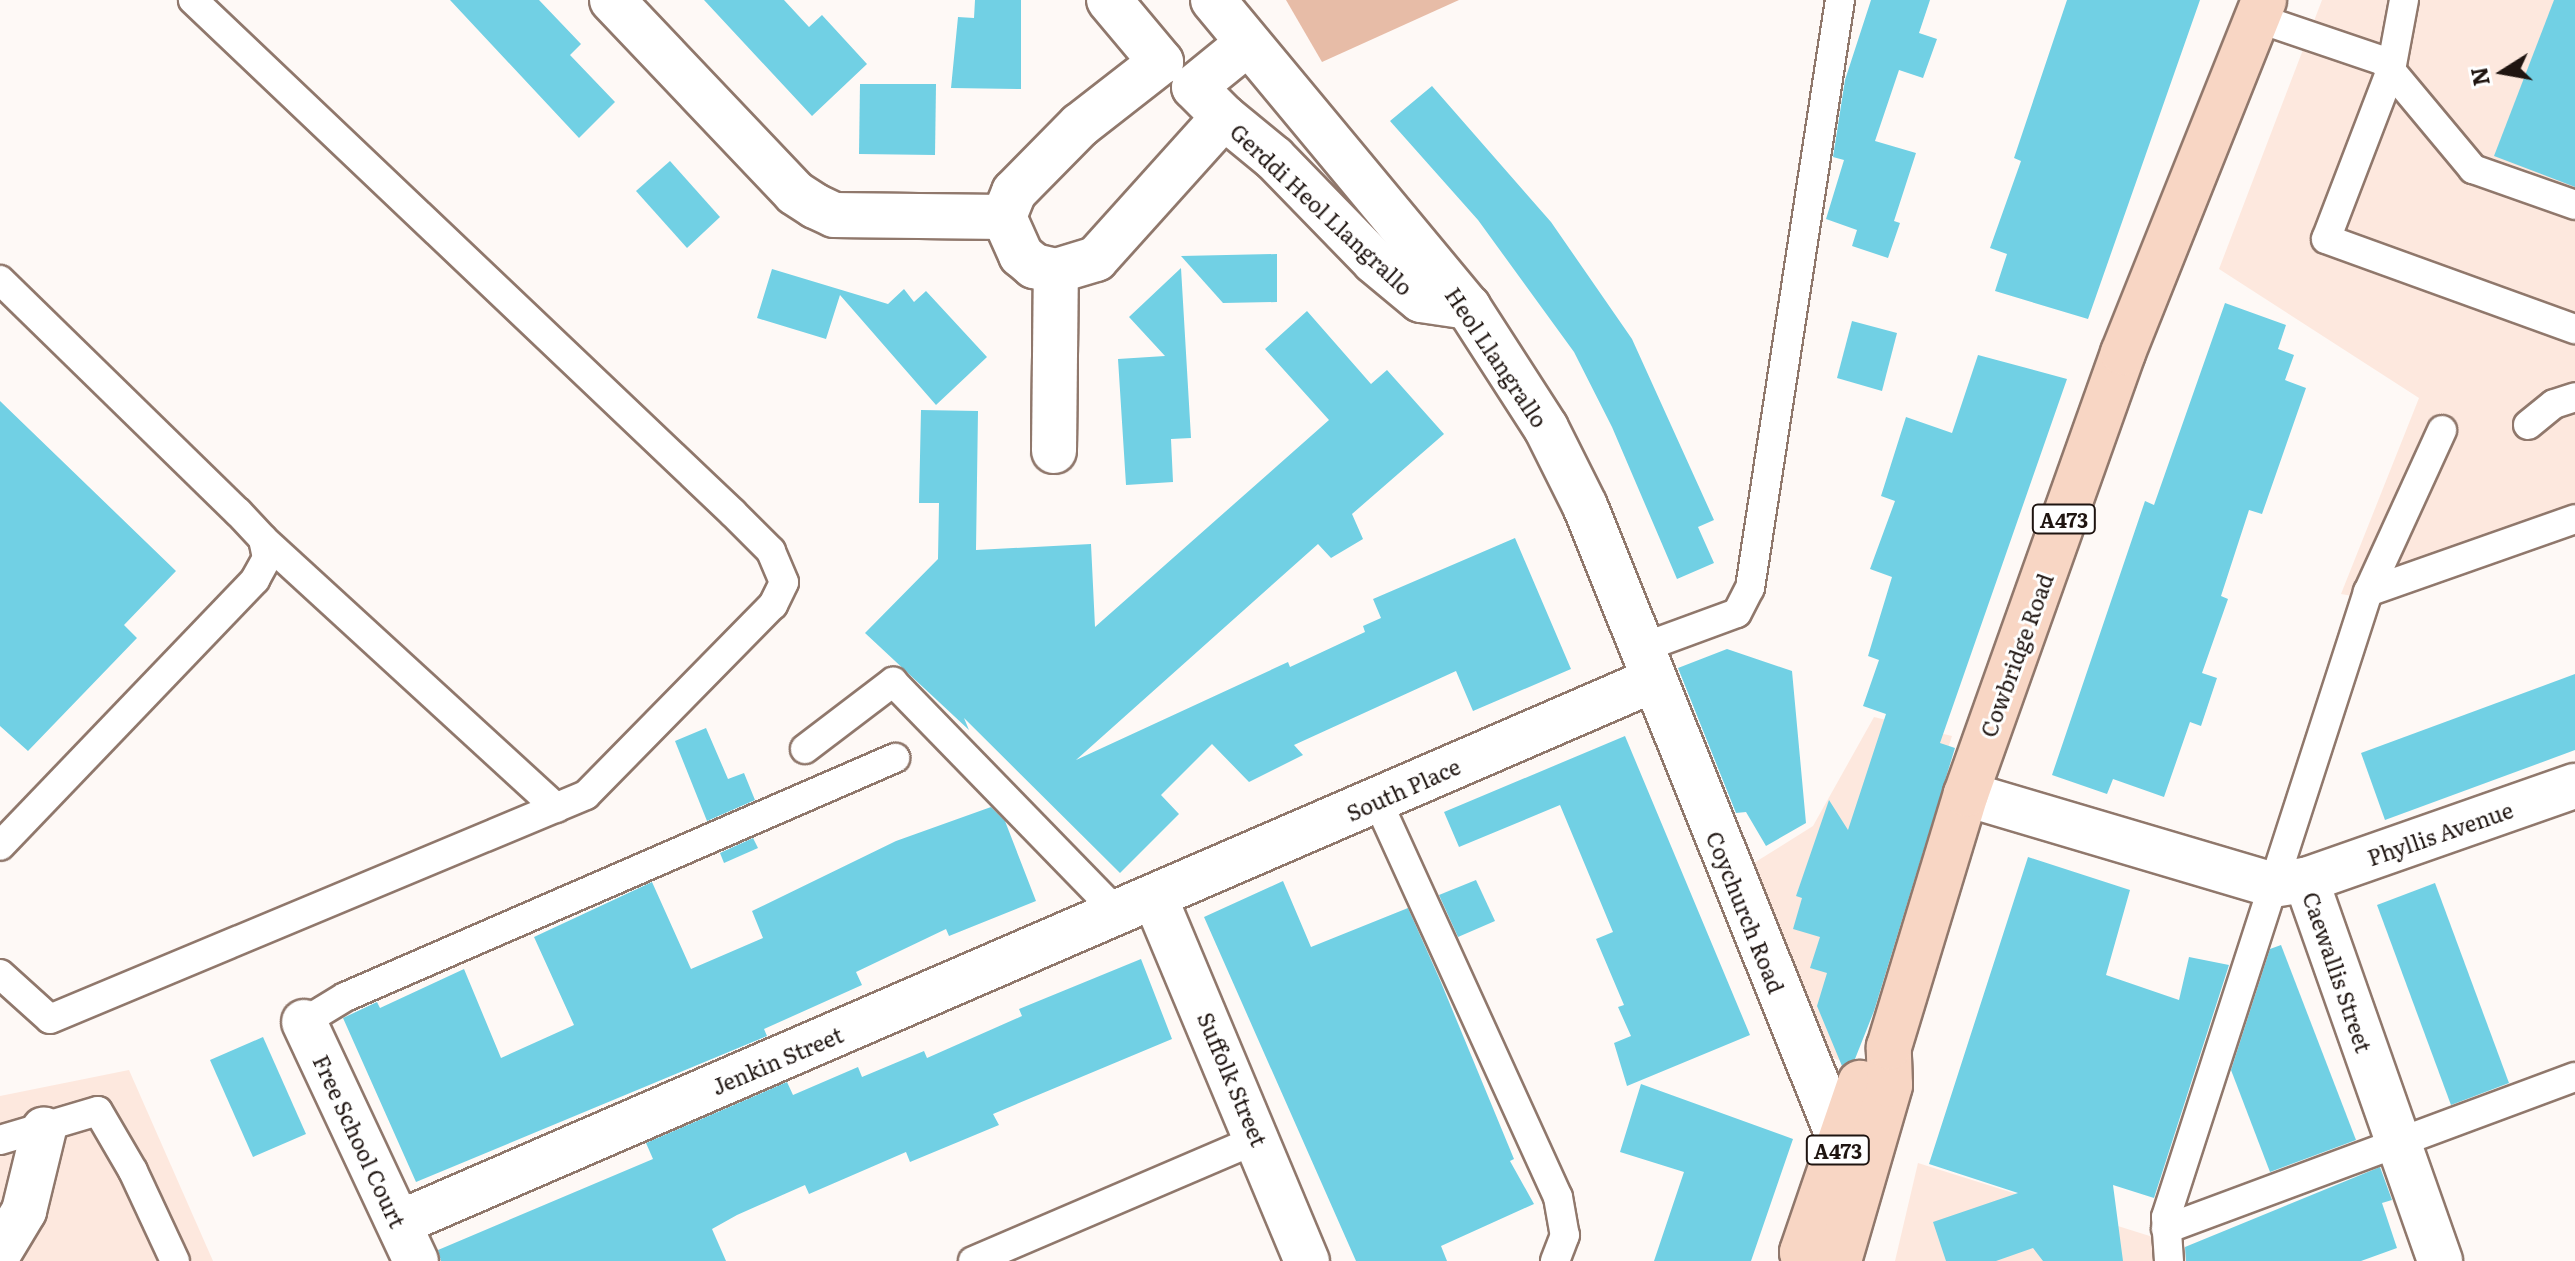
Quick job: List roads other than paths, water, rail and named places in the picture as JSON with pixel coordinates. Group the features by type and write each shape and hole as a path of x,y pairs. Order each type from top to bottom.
{"main road":[{"name":"Cowbridge Road","path":"1839,1261 1890,1085 1889,1047 1966,794 2123,353 2260,9"},
{"name":"Cowbridge Road","path":"1804,1261 1802,1252 1863,1073 1889,1047"}],"street":[{"path":"612,0 795,193 815,206 834,215 1004,217"},
{"name":"Gerddi Heol Llangrallo","path":"1109,0 1177,75 1274,158 1374,261 1421,300 1468,307"},
{"name":"Heol Llangrallo","path":"1213,0 1468,307 1546,428 1585,506 1645,665"},
{"path":"1054,451 1056,271 1034,266 1021,255 1004,217 1014,192 1031,169 1177,75 1247,44"},
{"name":"Gerddi Heol Llangrallo","path":"1056,271 1096,259 1224,117"},
{"name":"South Place","path":"1137,906 1377,800 1645,665"},
{"name":"Coychurch Road","path":"1645,665 1841,1143"},
{"name":"Phyllis Avenue","path":"2289,882 2575,786"},
{"name":"Caewallis Street","path":"1966,794 2289,882 2397,1141 2440,1261"},
{"name":"Suffolk Street","path":"1137,906 1258,1139 1307,1261"},
{"name":"Jenkin Street","path":"408,1242 1137,906"},
{"name":"Free School Court","path":"304,1022 408,1242"},
{"path":"0,1251 24,1211 44,1129"}],"lane":[{"path":"0,974 50,1019 586,795 773,605 784,582 781,566 733,513 193,0"},
{"path":"1645,665 1737,613 1750,588 1840,0"},
{"path":"2404,0 2391,70 2326,239 2575,329"},
{"path":"2260,9 2383,61 2473,169 2575,205"},
{"path":"0,280 263,539 557,808"},
{"path":"2528,425 2554,404 2575,397"},
{"path":"2169,1261 2166,1229 2289,882 2368,592 2442,430"},
{"path":"2368,592 2575,519"},
{"path":"0,846 255,580 267,558 263,539"},
{"path":"805,749 893,682 1137,906"},
{"path":"304,1022 345,997 895,758"},
{"path":"1377,800 1558,1197 1565,1235 1555,1261"},
{"path":"2166,1229 2575,1077"},
{"path":"0,1140 98,1111 133,1171 175,1261"},
{"path":"973,1261 1258,1139"}]}
